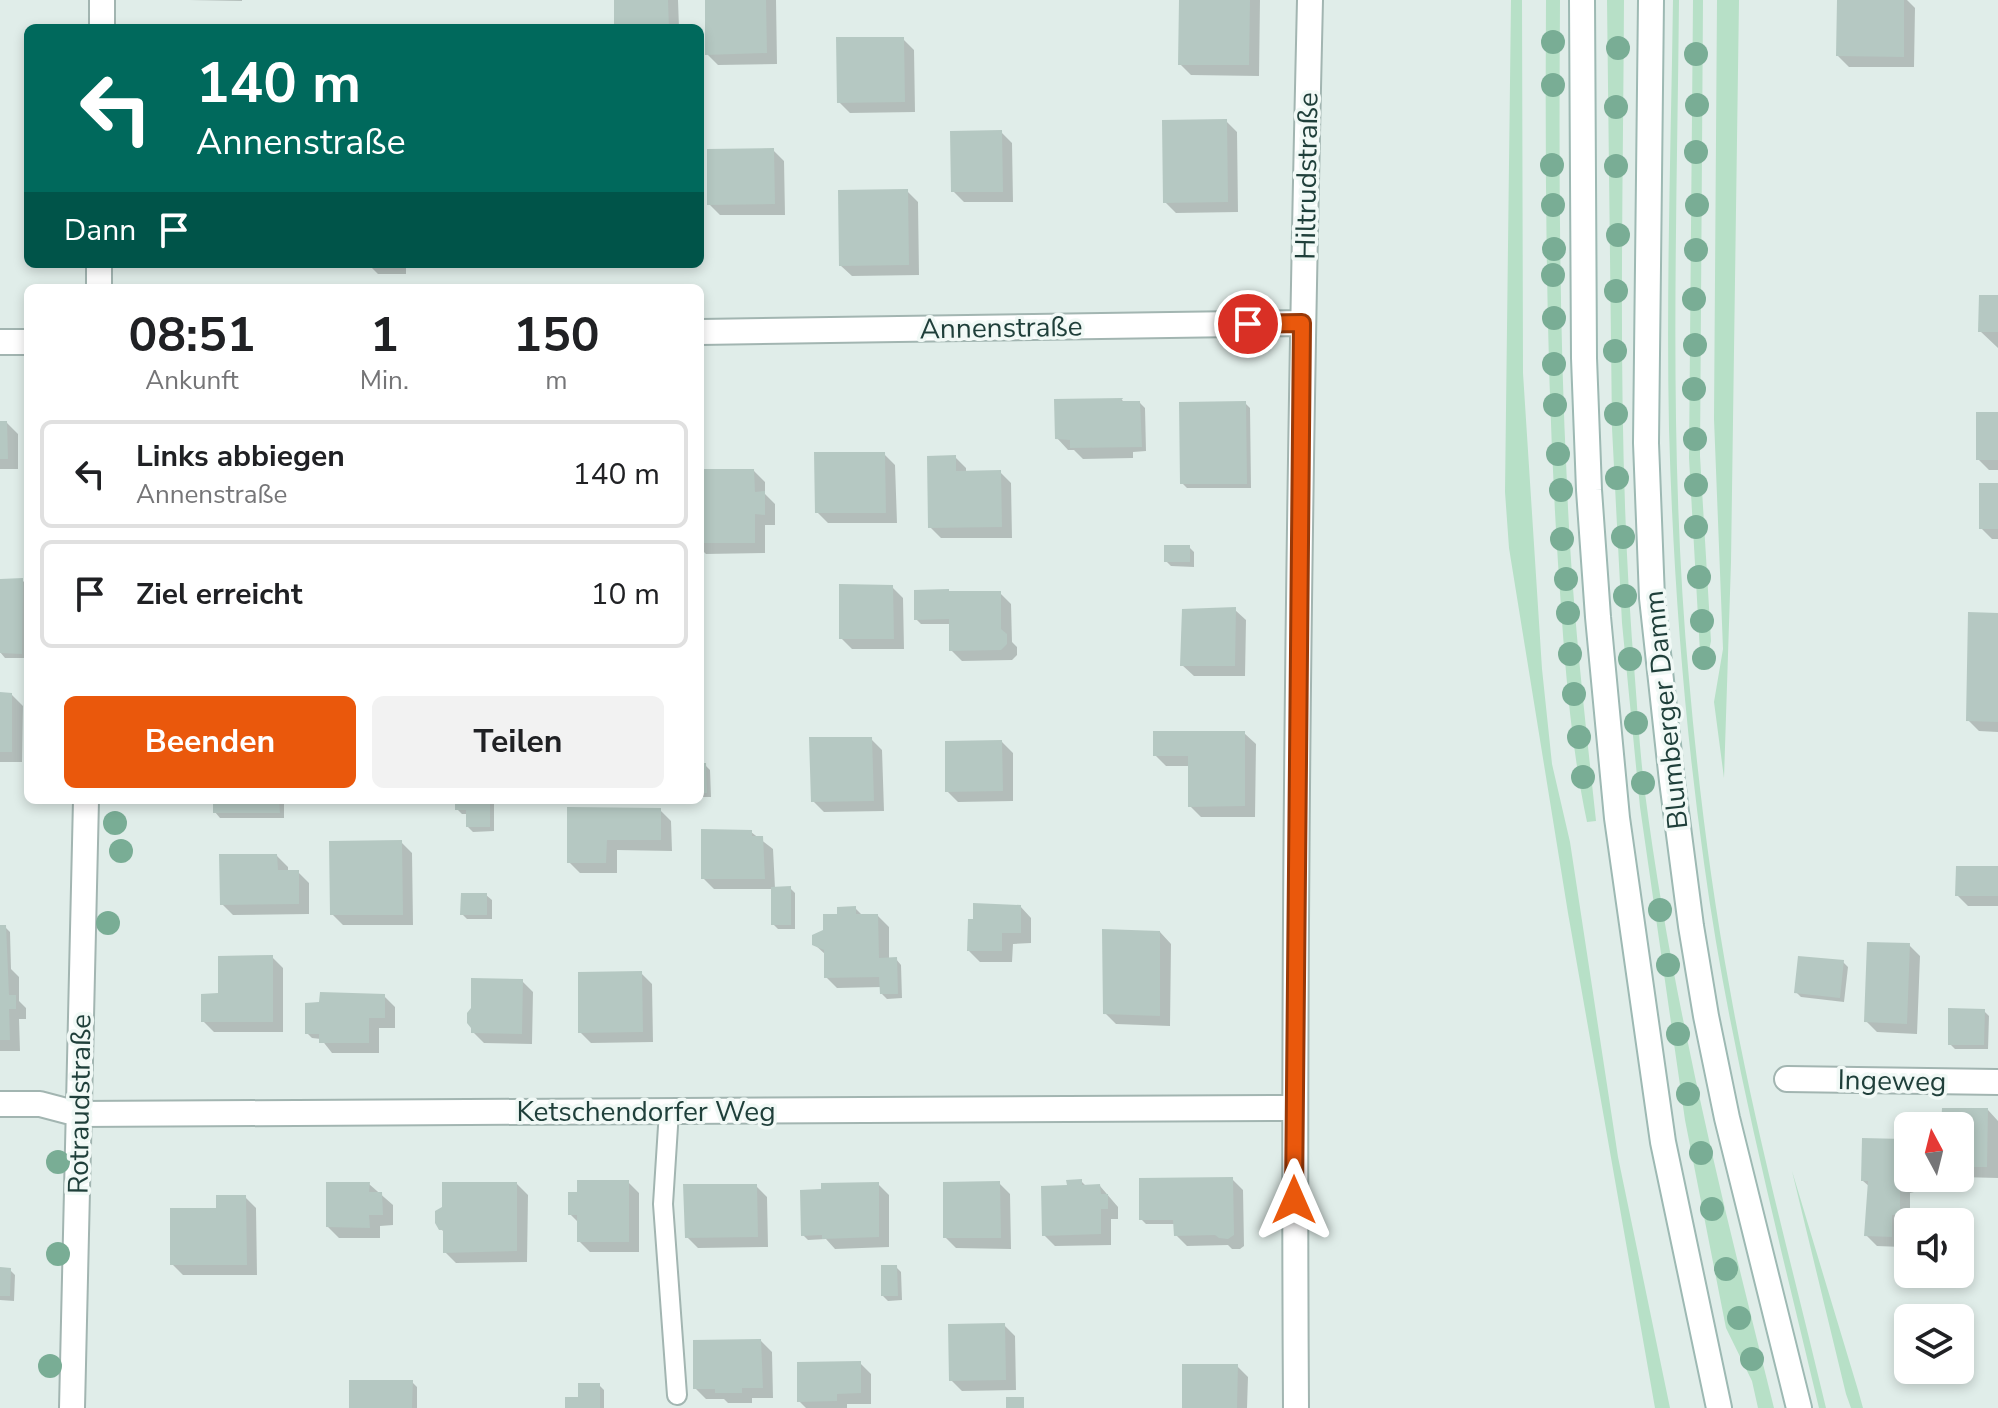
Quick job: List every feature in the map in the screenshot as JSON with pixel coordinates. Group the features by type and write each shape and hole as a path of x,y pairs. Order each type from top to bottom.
{"street":[{"path":"102,0 102,24"},
{"name":"Hiltrudstraße","path":"1296,1408 1293,1108 1302,323 1310,0"},
{"name":"Blumberger Damm","path":"1582,0 1584,358 1589,490 1617,818 1663,1142 1719,1408"},
{"name":"Blumberger Damm","path":"1651,0 1646,443 1652,598 1672,781 1706,1016 1731,1134 1799,1408"},
{"name":"Annenstraße","path":"704,332 1302,323"},
{"path":"0,342 24,342"},
{"name":"Rotraudstraße","path":"72,1408 86,804"},
{"name":"Ingeweg","path":"1787,1079 1998,1082"},
{"name":"Ketschendorfer Weg","path":"0,1104 40,1104 78,1114 1293,1108"}],"lane":[{"path":"669,1111 663,1204 677,1395"}],"green space":[{"path":"1511,0 1522,0 1523,373 1542,669 1552,764 1570,842 1618,1157 1670,1408 1655,1408 1568,913 1509,548 1505,492"},
{"path":"1546,0 1560,0 1564,424 1575,610 1596,821 1587,822 1568,693 1554,493 1547,282"},
{"path":"1607,0 1624,0 1622,255 1625,509 1643,779 1684,1025 1774,1408 1758,1408 1752,1381 1726,1328 1685,1120 1640,807 1622,623 1612,428"},
{"path":"1673,0 1679,0 1675,340 1678,509 1682,594 1697,757 1717,913 1740,1043 1826,1408 1819,1408 1770,1205 1726,1000 1704,863 1685,701 1673,538 1669,429 1668,268"},
{"path":"1693,0 1703,0 1700,456 1711,641 1705,670 1701,670 1689,458"},
{"path":"1717,0 1739,0 1731,562 1724,778 1714,702 1723,649 1714,419"},
{"path":"1792,1171 1863,1408 1851,1408 1846,1394"}],"building":[{"path":"614,0 668,0 669,24 614,24"},
{"path":"705,0 766,0 767,53 705,55"},
{"path":"1179,0 1250,0 1249,65 1178,65"},
{"path":"1837,0 1904,0 1904,57 1836,56"},
{"path":"836,37 904,37 905,102 837,103"},
{"path":"1227,119 1228,202 1163,203 1162,120"},
{"path":"1002,130 1003,192 951,192 950,131"},
{"path":"774,148 775,204 707,205 707,149"},
{"path":"908,189 909,265 839,266 838,190"},
{"path":"1979,295 1998,295 1998,332 1978,332"},
{"path":"1123,398 1121,401 1140,401 1142,447 1070,448 1070,440 1055,439 1054,399"},
{"path":"1246,401 1247,484 1180,484 1179,402"},
{"path":"1976,412 1998,412 1998,460 1976,460"},
{"path":"0,421 7,421 8,459 0,459"},
{"path":"814,452 885,452 886,513 815,513"},
{"path":"956,455 956,471 1001,470 1002,527 928,528 927,456"},
{"path":"704,469 754,469 755,492 765,491 765,515 755,514 755,543 704,543"},
{"path":"1979,483 1998,483 1998,529 1979,529"},
{"path":"1164,545 1190,545 1190,562 1164,562"},
{"path":"23,578 22,654 0,653 0,579"},
{"path":"839,584 893,585 894,639 839,639"},
{"path":"914,590 1001,591 1001,629 1007,634 1007,644 1001,650 949,651 949,619 914,620"},
{"path":"1236,607 1235,666 1180,666 1182,609"},
{"path":"1968,612 1998,613 1998,722 1966,721"},
{"path":"0,692 12,693 12,752 0,752"},
{"path":"1153,731 1245,731 1245,806 1188,807 1188,756 1153,756"},
{"path":"809,737 872,737 874,801 811,802"},
{"path":"1002,740 1003,791 945,792 945,741"},
{"path":"704,763 706,763 707,793 704,793"},
{"path":"213,804 279,804 280,813 213,813"},
{"path":"455,804 490,804 490,827 466,827 466,810 455,810"},
{"path":"567,807 661,808 661,840 607,840 606,863 567,863"},
{"path":"701,829 752,830 752,836 763,836 765,879 701,879"},
{"path":"402,840 403,915 330,915 329,841"},
{"path":"219,854 277,854 278,870 299,870 299,904 220,905"},
{"path":"1956,866 1998,866 1998,896 1955,896"},
{"path":"791,886 791,925 771,925 771,887"},
{"path":"461,893 487,893 487,915 460,915"},
{"path":"973,903 1021,905 1021,933 1002,933 1002,951 967,951 968,919 973,919"},
{"path":"856,906 856,914 878,914 879,958 897,957 898,994 880,994 879,977 824,978 824,950 812,945 812,935 823,930 823,914 837,914 837,907"},
{"path":"0,925 6,925 9,995 16,995 16,1009 9,1009 10,1040 0,1040"},
{"path":"1102,929 1160,931 1160,1016 1103,1014"},
{"path":"1867,942 1910,943 1907,1024 1864,1022"},
{"path":"273,955 273,1022 201,1022 201,994 218,993 218,956"},
{"path":"1798,956 1844,960 1840,998 1794,993"},
{"path":"642,971 643,1032 578,1033 578,972"},
{"path":"471,978 523,979 522,1034 471,1033 467,1013 471,1008"},
{"path":"320,992 385,994 385,1018 369,1018 369,1043 319,1043 319,1034 305,1034 305,1003 319,1002"},
{"path":"1948,1008 1985,1009 1984,1045 1948,1045"},
{"path":"1942,1108 1988,1108 1987,1167 1974,1167 1974,1112 1942,1112"},
{"path":"1862,1138 1894,1139 1894,1192 1900,1192 1900,1208 1894,1208 1892,1215 1892,1237 1864,1236 1868,1181 1861,1181"},
{"path":"1233,1177 1234,1235 1228,1239 1215,1235 1174,1236 1173,1220 1139,1220 1139,1178"},
{"path":"1082,1179 1082,1185 1100,1184 1101,1194 1108,1194 1108,1209 1101,1209 1101,1234 1042,1236 1041,1186 1067,1185 1066,1180"},
{"path":"577,1180 629,1180 629,1242 577,1242 577,1215 568,1215 568,1192 577,1192"},
{"path":"1000,1181 1001,1238 943,1238 943,1182"},
{"path":"326,1182 370,1182 369,1192 382,1192 383,1215 369,1215 370,1228 326,1227"},
{"path":"442,1182 517,1182 517,1251 443,1253 443,1230 439,1230 435,1223 435,1211 442,1207"},
{"path":"879,1182 879,1237 822,1239 822,1235 801,1236 800,1190 821,1189 821,1183"},
{"path":"683,1184 757,1184 758,1237 685,1238"},
{"path":"216,1195 246,1195 247,1265 170,1265 170,1208 216,1208"},
{"path":"881,1265 897,1265 898,1296 881,1296"},
{"path":"0,1267 11,1268 10,1296 0,1296"},
{"path":"1005,1323 1006,1380 949,1381 948,1324"},
{"path":"761,1339 763,1388 742,1388 742,1393 693,1389 693,1340"},
{"path":"861,1361 861,1393 837,1394 837,1401 797,1402 797,1362"},
{"path":"1182,1364 1238,1364 1237,1408 1182,1408"},
{"path":"349,1380 413,1380 412,1408 349,1408"},
{"path":"578,1383 600,1383 600,1408 565,1408 565,1397 578,1397"},
{"path":"1006,1397 1024,1397 1024,1408 1006,1408"}],"route":[{"path":"1248,324 1302,323 1294,1200"}]}
